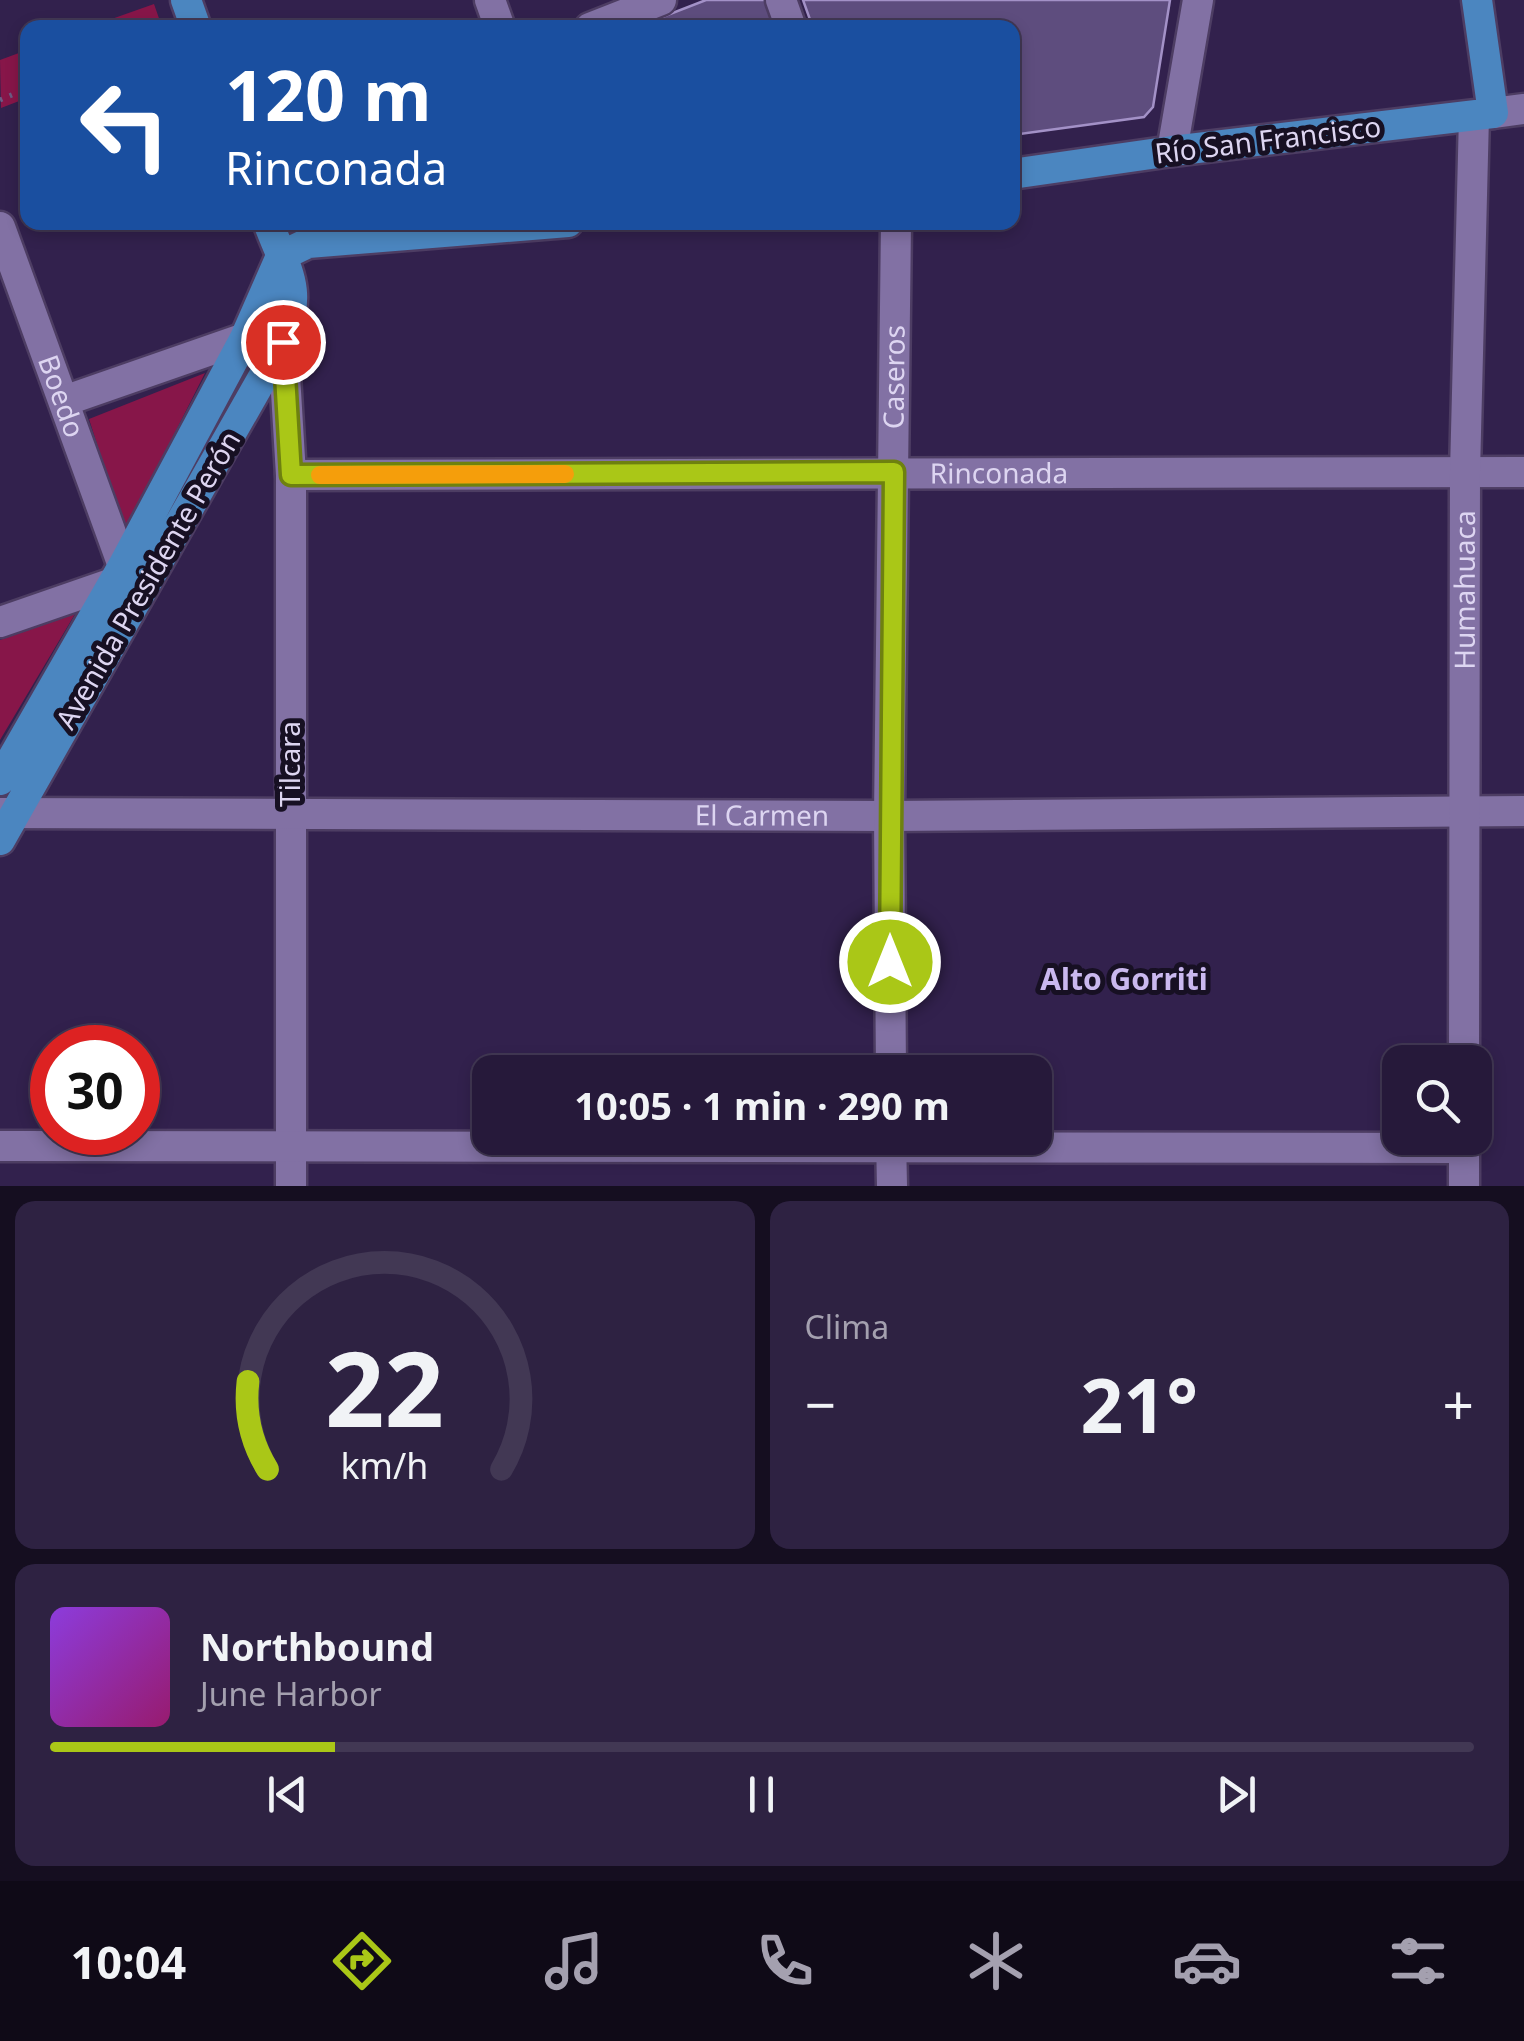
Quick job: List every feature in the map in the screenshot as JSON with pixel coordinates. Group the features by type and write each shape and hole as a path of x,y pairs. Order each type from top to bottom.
{"main road":[{"path":"1476,0 1484,114"},
{"name":"Río San Francisco","path":"1020,173 1484,114"},
{"path":"271,230 281,256 308,244 473,230"},
{"name":"Avenida Presidente Perón","path":"0,780 118,575 244,338 281,256"},
{"name":"Avenida Presidente Perón","path":"0,840 8,812 283,342 294,296 293,282 281,256"}],"street":[{"path":"610,20 660,0"},
{"path":"1172,151 1198,0"},
{"name":"Río San Francisco","path":"1484,114 1524,108"},
{"name":"Humahuaca","path":"1464,1045 1465,472 1484,114"},
{"name":"Boedo","path":"0,228 64,401 118,575"},
{"name":"Caseros","path":"891,1055 889,816 896,230"},
{"path":"64,401 244,338"},
{"name":"Tilcara","path":"283,342 291,475 291,1186"},
{"name":"Rinconada","path":"291,475 1524,472"},
{"path":"0,622 118,575"},
{"name":"El Carmen","path":"8,812 889,816 1524,811"},
{"path":"1052,1142 1382,1143"},
{"path":"0,1146 472,1145"},
{"path":"891,1155 892,1186"},
{"path":"1464,1155 1464,1186"}],"shaded area":[{"path":"154,4 160,20 109,20"},
{"path":"20,53 20,101 1,108 0,60"},
{"path":"205,373 125,532 89,419"},
{"path":"75,614 0,740 0,640"}],"building":[{"path":"706,0 765,0 772,20 657,20"},
{"path":"803,0 1170,0 1153,107 1144,117 1020,134 1020,20 810,20"}],"slow traffic":[{"path":"320,475 565,474"}],"district":[{"name":"Alto Gorriti","path":"1124,980"}],"route":[{"path":"283,342 291,475 894,472 890,962"}]}
